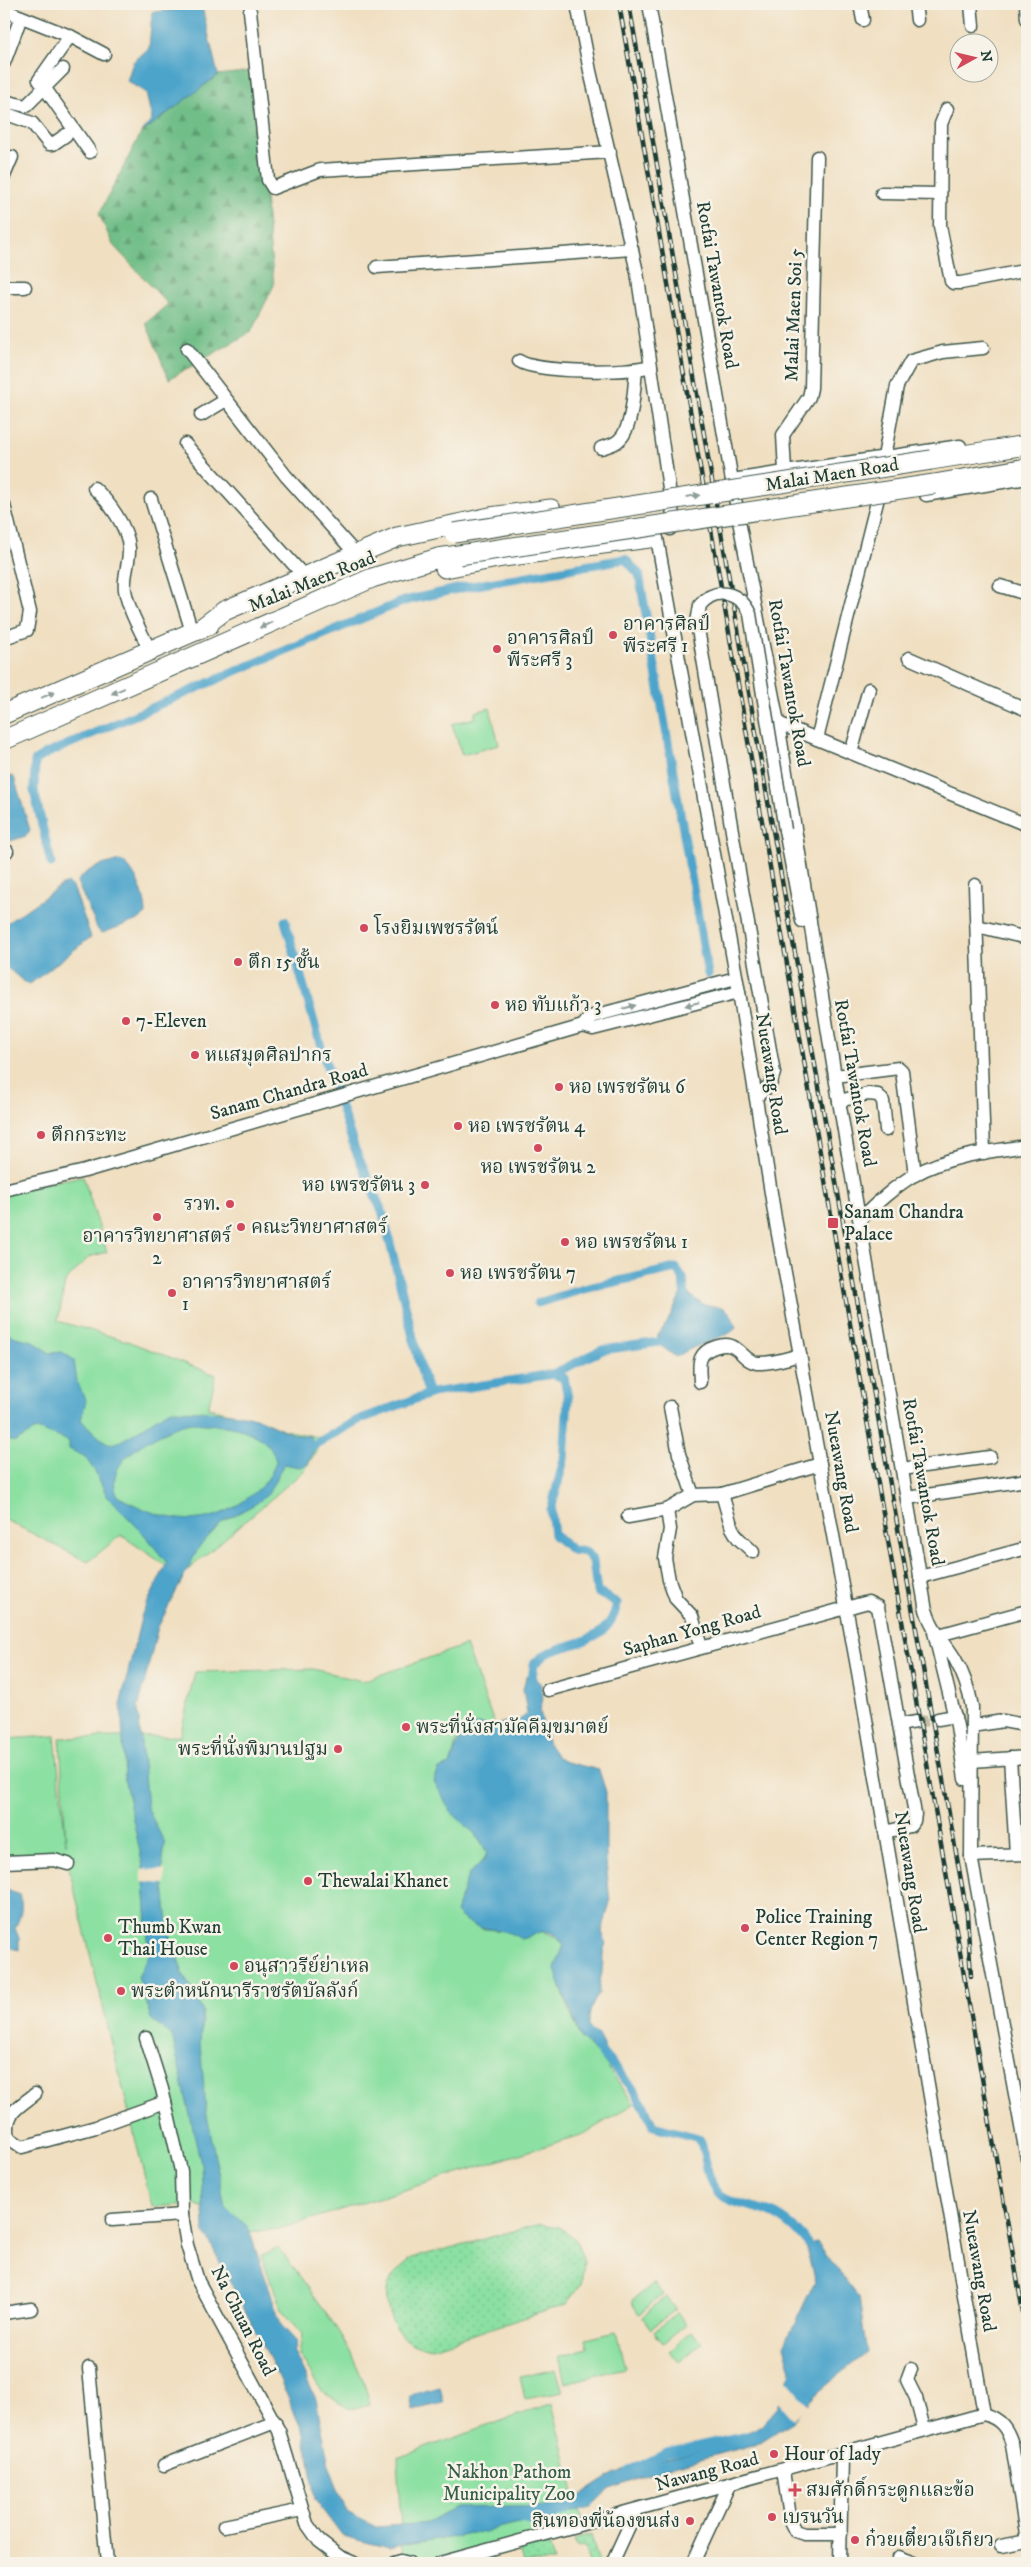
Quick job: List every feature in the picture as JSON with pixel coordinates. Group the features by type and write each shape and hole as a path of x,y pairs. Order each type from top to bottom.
{"highway":[{"name":"Malai Maen Road","path":"4,714 361,560 400,546 454,533 1027,445"},
{"name":"Malai Maen Road","path":"4,740 372,578 423,562 934,484 1027,468"},
{"path":"196,631 224,610 355,553 397,537 490,517 670,494"},
{"path":"293,614 334,605 386,584 441,569 503,557 653,538"}],"street":[{"path":"577,4 590,71 632,249 673,515 669,530 653,538 638,533 632,523 633,511 641,499"},
{"name":"Rotfai Tawantok Road","path":"648,4 739,521 778,723 813,948 920,1577 928,1618 955,1659 969,1688 972,1726 971,1856 1027,2160"},
{"path":"860,4 863,20"},
{"path":"915,4 917,20"},
{"path":"971,4 973,26"},
{"path":"1026,4 1027,19"},
{"path":"4,10 70,36 104,54"},
{"path":"250,11 268,180 273,188 320,170 610,152"},
{"path":"4,63 21,17"},
{"path":"70,36 39,80 90,152"},
{"path":"4,101 26,106 63,69"},
{"path":"947,109 941,124 940,233 953,283 1022,271 1027,276"},
{"path":"4,113 32,123 48,144 53,144 66,135"},
{"path":"4,176 12,157"},
{"name":"Malai Maen Soi 5","path":"780,516 786,501 781,472 783,435 809,398 811,388 817,157"},
{"path":"882,193 940,194"},
{"path":"377,267 632,249"},
{"path":"4,287 25,287"},
{"path":"884,457 896,386 911,361 943,352 983,348"},
{"path":"187,349 298,490 355,553"},
{"path":"519,361 530,367 636,370 651,366"},
{"path":"601,448 616,442 624,432 630,411 636,370"},
{"path":"201,415 226,400"},
{"path":"732,480 1027,437"},
{"path":"185,444 304,576"},
{"path":"739,521 877,502 1027,478"},
{"path":"94,488 107,503 126,537 129,546 125,587 150,651"},
{"path":"151,499 196,631"},
{"path":"817,739 877,502"},
{"path":"4,504 30,612 27,630 4,638"},
{"name":"Nueawang Road","path":"653,538 739,992 800,1356 846,1607 984,2414"},
{"path":"1000,586 1027,594"},
{"path":"756,1098 770,1085 774,1073 697,623 700,604 716,594 731,594 738,598 750,614 800,917 813,948"},
{"path":"908,658 1027,710"},
{"path":"851,752 869,690"},
{"path":"778,723 1027,825"},
{"path":"975,885 984,1153"},
{"path":"977,926 1027,938"},
{"name":"Sanam Chandra Road","path":"584,1026 590,1017 736,978"},
{"name":"Sanam Chandra Road","path":"4,1190 85,1171 584,1026 593,1029 739,992"},
{"path":"835,1076 899,1068 902,1071 915,1175"},
{"path":"839,1101 868,1094 878,1095 883,1101 886,1130"},
{"path":"860,1219 889,1193 915,1175 938,1165 984,1153 1027,1146"},
{"path":"700,1382 700,1360 705,1352 723,1345 734,1347 748,1360 759,1363 800,1356"},
{"path":"670,1407 679,1454 693,1495"},
{"path":"902,1469 990,1457"},
{"path":"628,1518 667,1510 693,1495 722,1494 820,1464"},
{"path":"906,1498 1027,1480"},
{"path":"722,1494 732,1528 738,1538 753,1552"},
{"path":"667,1510 670,1529 665,1558 669,1580 676,1599 692,1616 701,1648"},
{"path":"920,1577 1027,1548"},
{"name":"Saphan Yong Road","path":"548,1690 868,1602 878,1608 914,1821 910,1826 884,1832"},
{"path":"972,1809 936,1630 1027,1611"},
{"path":"938,1719 954,1716"},
{"path":"972,1726 1003,1721 1025,1725"},
{"path":"899,1725 916,1722"},
{"path":"972,1761 1027,1757"},
{"path":"971,1856 1022,1854 1010,1758"},
{"path":"4,1862 54,1860 68,1864"},
{"name":"Na Chuan Road","path":"146,2038 165,2102 182,2171 182,2214 187,2245 198,2281 275,2422 307,2524 319,2541 340,2557 354,2563"},
{"path":"35,2094 10,2114 7,2120 10,2138 22,2147 96,2126 165,2102"},
{"path":"112,2220 182,2214"},
{"path":"4,2313 31,2309"},
{"path":"88,2368 106,2563"},
{"path":"911,2369 907,2380 916,2398 924,2429"},
{"path":"984,2414 995,2418 1008,2431 1012,2444 1027,2541 1001,2546"},
{"name":"Nawang Road","path":"440,2563 486,2557 636,2510 842,2455 924,2429 984,2414"},
{"path":"164,2465 275,2422"},
{"path":"840,2563 842,2455"},
{"path":"783,2471 791,2524 795,2531 804,2534 841,2534"},
{"path":"693,2563 729,2485"},
{"path":"224,2526 302,2510"},
{"path":"612,2563 636,2510"},
{"path":"899,2557 916,2563"},
{"path":"394,2563 401,2561 408,2563"}],"green space":[{"path":"252,71 274,285 251,332 169,379 146,323 168,304 113,245 99,214 141,133 218,75"},
{"path":"490,708 499,745 462,755 452,724 475,718 475,712"},
{"path":"83,1176 107,1252 89,1257 65,1282 58,1321 127,1341 216,1375 208,1408 260,1419 285,1430 323,1438 306,1469 181,1576 121,1535 88,1562 4,1519 4,1191"},
{"path":"466,1645 495,1726 476,1724 456,1743 450,1766 465,1824 475,1834 487,1852 485,1858 476,1867 459,1901 483,1929 510,1931 529,1937 539,1931 553,1936 564,1945 555,1969 569,2011 582,2040 600,2056 634,2104 584,2134 279,2229 248,2232 195,2204 152,2207 68,1864 54,1862 4,1868 4,1739 55,1736 66,1844 60,1738 180,1736 195,1672 313,1669 362,1681"},
{"path":"540,2224 559,2227 576,2240 584,2262 581,2284 567,2304 432,2347 412,2344 399,2333 390,2317 387,2291 393,2276 412,2258"},
{"path":"279,2248 320,2303 344,2341 355,2361 370,2404 351,2409 323,2393 299,2355 302,2334 283,2312 261,2256"},
{"path":"654,2283 663,2295 639,2314 631,2302"},
{"path":"666,2297 675,2309 651,2329 642,2317"},
{"path":"677,2312 686,2324 663,2343 654,2332"},
{"path":"616,2332 625,2368 565,2383 559,2356 588,2348 586,2339"},
{"path":"692,2332 702,2343 679,2362 669,2351"},
{"path":"556,2369 563,2392 525,2399 520,2377"},
{"name":"Nakhon Pathom Municipality Zoo","path":"552,2403 582,2525 444,2563 403,2563 397,2458"},
{"path":"591,2535 599,2563 589,2563 584,2546 577,2547 574,2540"},
{"path":"549,2544 554,2563 523,2563 519,2550"}],"water":[{"path":"202,7 218,75 141,133 152,120 146,93 127,81 133,62 149,48 152,12"},
{"path":"4,776 14,777 30,830 26,836 4,843"},
{"path":"121,861 136,877 146,907 146,914 138,920 102,933 98,930 77,882 85,873 96,867"},
{"path":"68,883 74,889 91,937 30,984 24,982 4,965 4,925 62,885"},
{"path":"684,1287 698,1301 710,1306 724,1308 732,1318 736,1328 730,1333 690,1349 676,1357 657,1343 658,1335 667,1323"},
{"path":"4,1327 12,1336 33,1341 50,1353 62,1352 74,1360 77,1382 86,1401 81,1420 108,1443 121,1441 173,1410 250,1416 295,1434 310,1436 316,1446 307,1465 299,1467 284,1464 268,1494 257,1503 222,1522 199,1547 158,1627 138,1709 147,1807 165,1844 162,1868 169,1931 183,1974 203,2011 200,2043 206,2110 225,2207 248,2227 282,2326 297,2342 294,2352 316,2399 329,2465 347,2512 376,2527 427,2523 453,2508 564,2506 615,2473 721,2444 762,2425 778,2407 791,2371 784,2346 815,2281 805,2246 817,2242 859,2298 867,2352 815,2395 793,2421 757,2444 674,2466 610,2488 591,2507 466,2535 389,2548 342,2536 315,2500 305,2436 278,2375 204,2231 201,2164 172,2036 151,2019 138,1977 149,1955 143,1866 125,1782 121,1701 142,1614 167,1563 142,1532 107,1496 95,1471 84,1456 69,1449 69,1441 37,1429 15,1442 4,1439","holes":["191,1423 229,1427 253,1434 271,1449 276,1461 274,1467 266,1482 253,1494 216,1516 199,1519 167,1517 134,1505 117,1496 115,1485 116,1473 120,1464 137,1448 171,1429"]},
{"path":"533,1676 541,1684 543,1699 540,1710 549,1745 563,1761 599,1770 606,1792 606,1862 610,1902 602,1932 606,1943 599,1994 594,2002 589,2018 589,2028 597,2033 605,2049 600,2056 582,2040 561,1987 555,1969 564,1945 558,1938 548,1932 543,1932 521,1939 504,1931 471,1924 456,1912 468,1875 485,1859 487,1852 475,1834 451,1812 434,1781 439,1769 450,1765 456,1746 469,1729 476,1724 495,1726 505,1722 512,1726 527,1714 523,1689 526,1677"},
{"path":"7,1890 20,1895 21,1912 15,1928 19,1938 19,1950 4,1946 4,1892"},
{"path":"440,2387 444,2403 413,2410 410,2395"}],"pier":[{"path":"142,1869 165,1870 165,1884 142,1882"},
{"path":"786,2379 809,2406 793,2419 778,2401"}],"waterway":[{"path":"51,863 34,791 35,761 46,754 243,668 404,601 466,587 625,559 639,574 708,974"},
{"path":"285,921 324,1057 355,1149 383,1214 421,1370 429,1394"},
{"path":"538,1303 584,1289 676,1268 683,1278 685,1298"},
{"path":"553,1374 602,1350 667,1341"},
{"path":"304,1448 310,1447 358,1420 432,1393 553,1374 564,1378 568,1398 564,1459 551,1510 554,1535 572,1550 586,1552 593,1561 597,1592 617,1603 614,1615 601,1632 548,1653 534,1664 531,1687"},
{"path":"595,2045 631,2086 644,2106 653,2126 699,2138 709,2176 716,2190 721,2195 783,2219 806,2240 815,2253"},
{"path":"628,2472 667,2453 744,2436"},
{"path":"518,2516 538,2522 565,2510"}],"tunnel":[{"path":"916,1722 938,1719"}],"railway":[{"path":"619,4 1027,2335"},
{"path":"629,4 771,819 967,1914 971,1976"}],"place":[{"name":"อาคารศิลป์ พีระศรี 1","path":"613,635"},
{"name":"อาคารศิลป์ พีระศรี 3","path":"497,649"},
{"name":"โรงยิมเพชรรัตน์","path":"364,928"},
{"name":"ตึก 15 ชั้น","path":"238,962"},
{"name":"หอ ทับแก้ว 3","path":"495,1005"},
{"name":"7-Eleven","path":"126,1021"},
{"name":"หแสมุดศิลปากร","path":"195,1055"},
{"name":"หอ เพรชรัตน 6","path":"559,1087"},
{"name":"หอ เพรชรัตน 4","path":"458,1126"},
{"name":"ตึกกระทะ","path":"41,1135"},
{"name":"หอ เพรชรัตน 2","path":"538,1148"},
{"name":"หอ เพรชรัตน 3","path":"425,1185"},
{"name":"รวท.","path":"230,1204"},
{"name":"อาคารวิทยาศาสตร์ 2","path":"157,1217"},
{"name":"Sanam Chandra Palace","path":"833,1223"},
{"name":"คณะวิทยาศาสตร์","path":"241,1227"},
{"name":"หอ เพรชรัตน 1","path":"565,1242"},
{"name":"หอ เพรชรัตน 7","path":"450,1273"},
{"name":"อาคารวิทยาศาสตร์ 1","path":"172,1293"},
{"name":"พระที่นั่งสามัคคีมุขมาตย์","path":"406,1727"},
{"name":"พระที่นั่งพิมานปฐม","path":"338,1749"},
{"name":"Thewalai Khanet","path":"308,1881"},
{"name":"Police Training Center Region 7","path":"745,1928"},
{"name":"Thumb Kwan Thai House","path":"108,1938"},
{"name":"อนุสาวรีย์ย่าเหล","path":"234,1966"},
{"name":"พระตำหนักนารีราชรัตบัลลังก์","path":"121,1991"},
{"name":"Hour of lady","path":"774,2454"},
{"name":"สมศักดิ์กระดูกและข้อ","path":"795,2490"},
{"name":"เบรนวัน","path":"772,2517"},
{"name":"สินทองพี่น้องขนส่ง","path":"690,2521"},
{"name":"ก๋วยเตี๋ยวเจ๊เกียว","path":"855,2540"}]}
